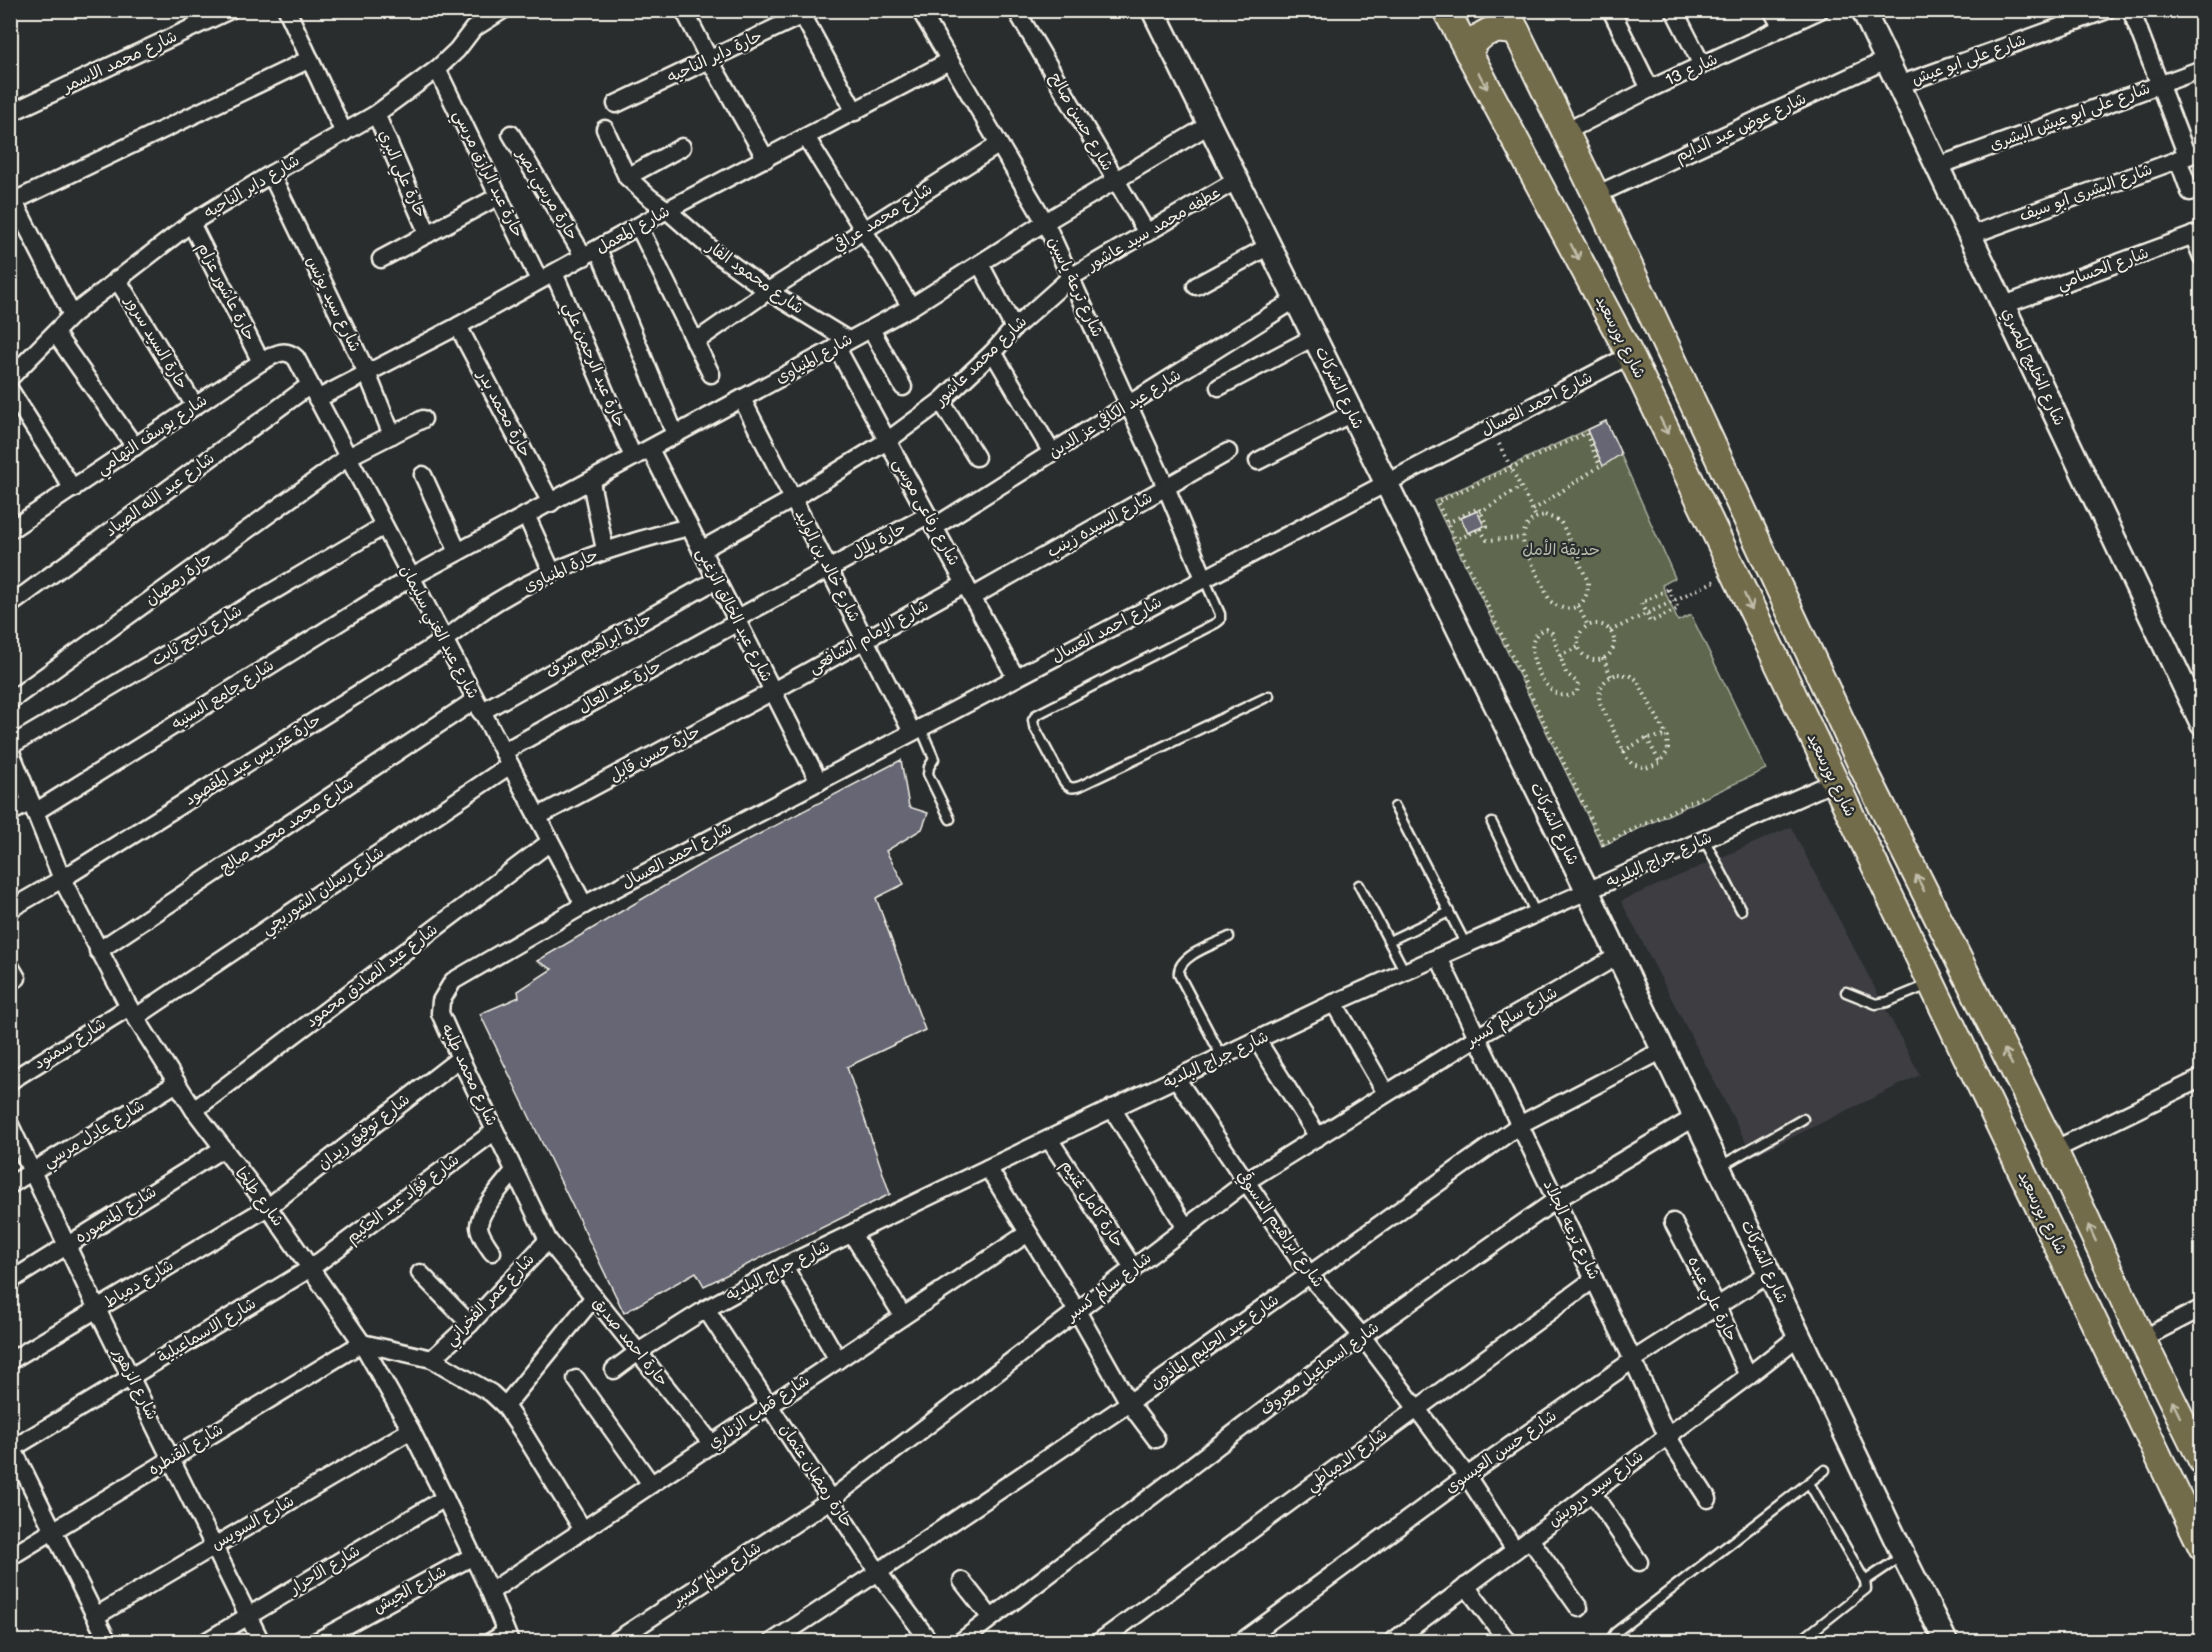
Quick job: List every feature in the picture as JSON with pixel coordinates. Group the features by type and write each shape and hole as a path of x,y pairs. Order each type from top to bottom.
{"main road":[{"name":"شارع الشركات","path":"1153,10 1588,892 1798,1336 1946,1641"},
{"name":"شارع بورسعيد","path":"1446,10 1630,355 2202,1547"},
{"name":"شارع الخليج المصري","path":"1868,12 1886,60 2194,689 2202,724"},
{"name":"شارع بورسعيد","path":"1511,21 1596,195 1863,768 2054,1150 2142,1340 2202,1461"},
{"path":"1468,52 1475,40 1488,31 1503,28 1511,21"}],"street":[{"name":"شارع محمد الاسمر","path":"10,113 230,10"},
{"path":"287,10 344,133"},
{"name":"شارع داير الناحيه","path":"10,378 72,315 191,223 376,114 437,69 457,50 473,29 503,10"},
{"path":"684,10 766,159"},
{"name":"شارع ترعة ياسين","path":"920,10 1045,222 1130,406 1204,578"},
{"name":"شارع حسن صالح","path":"1016,10 1147,232"},
{"path":"1611,10 1650,89"},
{"path":"1772,10 1782,28"},
{"name":"شارع 13","path":"1565,132 1650,89 1820,10"},
{"name":"شارع على ابو عيش","path":"1899,85 2107,10"},
{"path":"2131,10 2189,156 2190,192"},
{"path":"1675,11 1702,65"},
{"path":"808,13 855,112"},
{"name":"حارة داير الناحيه","path":"616,104 808,13"},
{"path":"72,315 12,199 310,59"},
{"name":"شارع عوض عبد الدايم","path":"1596,195 1886,60"},
{"name":"شارع المعمل","path":"314,392 367,373 458,326 667,210 949,61"},
{"name":"حارة عبد الرازق مرسي","path":"437,69 539,280"},
{"name":"شارع على ابو عيش البشرى","path":"1938,166 2202,69"},
{"name":"حارة علي البري","path":"376,114 428,234"},
{"name":"شارع المنياوى","path":"410,578 591,482 910,307 1045,222 1209,124"},
{"path":"605,129 627,177 682,147"},
{"name":"حارة مرسي نصر","path":"511,134 591,253 675,434"},
{"path":"806,138 910,307"},
{"name":"شارع محمد عراقي","path":"695,342 768,291 998,145"},
{"name":"شارع البشرى ابو سيف","path":"1971,235 2189,156"},
{"name":"شارع سيد يونس","path":"271,174 367,373 392,435"},
{"name":"شارع محمود الفار","path":"627,177 716,253 842,343"},
{"name":"عطفه محمد سيد عاشور","path":"1071,277 1237,180"},
{"name":"حارة علي البري","path":"381,259 499,196"},
{"name":"حارة عاشور عزام","path":"191,223 261,362"},
{"path":"639,227 711,374"},
{"path":"2197,233 2202,258"},
{"name":"شارع الحسامي","path":"2004,305 2197,233"},
{"path":"1196,286 1269,246"},
{"path":"980,264 1014,328"},
{"name":"حارة عبد الرحمن علي","path":"554,273 633,457"},
{"name":"شارع محمد عاشور","path":"701,550 793,499 887,441 941,401 993,352 1014,328 1071,277"},
{"name":"حارة السيد سرور","path":"117,279 195,406"},
{"name":"شارع عبد الكافي عز الدين","path":"931,521 1130,406 1296,299"},
{"name":"حارة محمد بدر","path":"458,326 551,502"},
{"path":"871,329 903,387"},
{"path":"55,333 135,447"},
{"path":"1219,387 1314,337"},
{"name":"شارع رفاعى موسى","path":"842,343 887,441 1016,678"},
{"name":"شارع يوسف التهامي","path":"10,530 261,362 285,352 296,358"},
{"path":"993,352 1052,453"},
{"name":"شارع احمد العسال","path":"584,905 1630,355"},
{"name":"شارع عبد الغني سليمان","path":"296,358 584,905"},
{"path":"10,390 73,489"},
{"name":"شارع عبد الله الصياد","path":"10,605 314,392"},
{"name":"شارع خالد بن الوليد","path":"742,399 865,640 916,730"},
{"path":"941,401 976,457"},
{"path":"1258,461 1352,413"},
{"name":"حارة رمضان","path":"10,701 348,457 423,419"},
{"name":"شارع عبد الخالق الزغبى","path":"650,448 819,782"},
{"name":"شارع السيده زينب","path":"969,590 1228,452"},
{"path":"423,475 458,552"},
{"path":"591,482 605,550"},
{"path":"526,515 552,572"},
{"name":"حارة بلال","path":"737,620 828,569 931,521"},
{"name":"شارع ناجح ثابت","path":"10,748 384,526"},
{"name":"حارة المنياوى","path":"444,640 496,602 552,572 605,550 689,527"},
{"name":"شارع جامع السنيه","path":"10,813 33,807 410,578"},
{"name":"حارة ابراهيم شرف","path":"478,706 716,580"},
{"name":"شارع الإمام الشافعى","path":"773,691 865,640 969,590"},
{"name":"حارة عبد العال","path":"506,758 737,620"},
{"name":"حارة عتريس عبد المقصود","path":"10,909 62,879 444,640"},
{"name":"حارة حسن قابل","path":"537,817 773,691"},
{"name":"شارع محمد محمد صالح","path":"98,951 478,706"},
{"name":"شارع طلخا","path":"10,748 62,879 98,951 194,1110 268,1207 362,1343 411,1430 445,1498 490,1592 507,1637"},
{"name":"شارع رسلان الشوربجي","path":"133,1012 506,758"},
{"name":"شارع جراج البلديه","path":"614,1370 706,1309 784,1266 1334,1003 1834,782"},
{"name":"شارع عبد الصادق محمود","path":"194,1110 550,842"},
{"name":"شارع محمد طلبه","path":"548,1240 460,1058 440,1012 441,1001 453,981 584,905"},
{"name":"شارع سالم كسبر","path":"614,1641 830,1500 1247,1181 1477,1036 1618,956"},
{"name":"شارع ترعه الجلاد","path":"1439,958 1521,1124 1667,1436 1708,1499"},
{"path":"1334,1003 1386,1094"},
{"name":"شارع سمنود","path":"10,1081 133,1012"},
{"path":"1257,1040 1318,1137"},
{"name":"شارع عبد الحليم المأذون","path":"772,1641 879,1572 1129,1403 1521,1124 1663,1050"},
{"name":"شارع توفيق زيدان","path":"268,1207 460,1058"},
{"name":"شارع ابراهيم الدسوقي","path":"1176,1078 1310,1276 1362,1336 1417,1409 1467,1476 1515,1550"},
{"path":"2054,1150 2202,1078"},
{"name":"شارع عادل مرسي","path":"10,1185 177,1083"},
{"path":"1112,1108 1186,1228"},
{"name":"شارع اسماعيل معروف","path":"960,1641 1362,1336 1556,1200 1695,1117"},
{"name":"شارع الزهور","path":"10,1125 97,1309 261,1641"},
{"name":"شارع فؤاد عبد الحكيم","path":"311,1268 495,1131"},
{"name":"حارة كامل غنيم","path":"1049,1139 1134,1269"},
{"name":"شارع المنصوره","path":"10,1281 222,1149"},
{"path":"988,1168 1077,1311 1129,1403 1156,1439"},
{"path":"492,1252 482,1236 479,1226 481,1216 513,1171"},
{"name":"شارع دمياط","path":"10,1361 268,1207"},
{"name":"حارة علي عبده","path":"1673,1222 1717,1306 1748,1376"},
{"name":"شارع قطب الزناري","path":"490,1592 1028,1233"},
{"path":"852,1234 903,1316"},
{"name":"حارة احمد صديق","path":"548,1240 712,1444"},
{"name":"شارع عمر الفخراني","path":"432,1359 470,1324 548,1240"},
{"path":"784,1266 838,1360"},
{"name":"شارع الاسماعيلية","path":"11,1447 311,1268"},
{"path":"420,1273 470,1324"},
{"name":"شارع حسن العيسوى","path":"1241,1641 1467,1476 1633,1360 1769,1273"},
{"name":"شارع الدمياطي","path":"1100,1641 1594,1279"},
{"path":"505,1406 594,1297"},
{"path":"2142,1340 2202,1308"},
{"name":"حارة رمضان عثمان","path":"706,1309 830,1500 930,1641"},
{"name":"شارع سيد درويش","path":"1392,1641 1748,1376 1798,1336"},
{"path":"362,1343 432,1359 491,1393 505,1406 524,1434 583,1530"},
{"name":"شارع القنطره","path":"10,1557 362,1343"},
{"path":"576,1379 651,1484"},
{"name":"شارع السويس","path":"96,1616 411,1430"},
{"path":"11,1447 108,1641"},
{"path":"1592,1492 1639,1562"},
{"name":"شارع الاحرار","path":"205,1641 445,1498"},
{"path":"1530,1539 1579,1608"},
{"name":"شارع الجيش","path":"315,1641 473,1556"},
{"path":"962,1581 991,1618"},
{"path":"1466,1586 1508,1641"},
{"path":"490,1641 507,1637"}],"lane":[{"path":"1204,578 1220,620 1036,715 1034,726 1063,780 1067,786 1073,788 1080,786 1269,696"},
{"path":"916,730 934,759 927,770 928,774 951,819"},
{"path":"1395,807 1466,946"},
{"path":"1492,823 1536,915"},
{"path":"1704,839 1741,909"},
{"path":"1359,885 1406,972"},
{"path":"1389,942 1449,912"},
{"path":"1222,1057 1178,969 1183,960 1229,937"},
{"path":"1846,992 1876,1004 1887,1002 1931,984"},
{"path":"1719,1167 1803,1119"},
{"path":"1612,1641 1615,1633 1825,1470"},
{"path":"1799,1641 1866,1589 1865,1581 1809,1483"},
{"path":"1865,1581 1903,1555"}],"path":[{"path":"1491,427 1536,517"},
{"path":"1533,510 1600,466 1586,433 1437,502 1603,844 1703,796"},
{"path":"1480,512 1521,487"},
{"path":"1447,523 1479,508 1487,526 1456,540"},
{"path":"1545,515 1560,521 1588,582 1589,591 1585,599 1571,609 1563,609 1550,601 1524,546 1522,538 1524,529 1536,517 1545,515"},
{"path":"1480,529 1488,540 1522,538"},
{"path":"1610,631 1734,572"},
{"path":"1670,589 1675,600 1678,609 1650,622 1641,603 1670,589"},
{"path":"1578,606 1588,626"},
{"path":"1600,624 1610,631 1613,636 1613,647 1608,656 1591,659 1581,652 1578,647 1578,637 1588,626 1600,624"},
{"path":"1546,629 1552,633 1560,656 1566,673 1578,683 1577,692 1572,696 1550,688 1539,674 1533,656 1535,638 1539,631 1546,629"},
{"path":"1560,656 1578,647"},
{"path":"1603,658 1611,676"},
{"path":"1625,674 1637,680 1667,736 1668,751 1660,763 1646,768 1638,767 1626,758 1599,697 1602,684 1611,676 1625,674"},
{"path":"1623,751 1647,738 1667,736"},
{"path":"1647,738 1660,763"}],"shaded area":[{"path":"1791,827 1920,1075 1753,1156 1621,901"}],"green space":[{"name":"حديقة الأمل","path":"1606,421 1675,578 1662,585 1678,621 1691,615 1766,769 1602,846 1434,501"}],"building":[{"path":"1606,421 1621,454 1603,466 1587,430"},
{"path":"1477,511 1484,526 1468,533 1461,518"},
{"path":"901,760 909,807 928,813 922,829 886,851 904,884 876,898 925,1030 847,1067 890,1194 704,1286 696,1272 624,1313 480,1014 519,997 518,991 552,969 537,961 700,865"}]}
